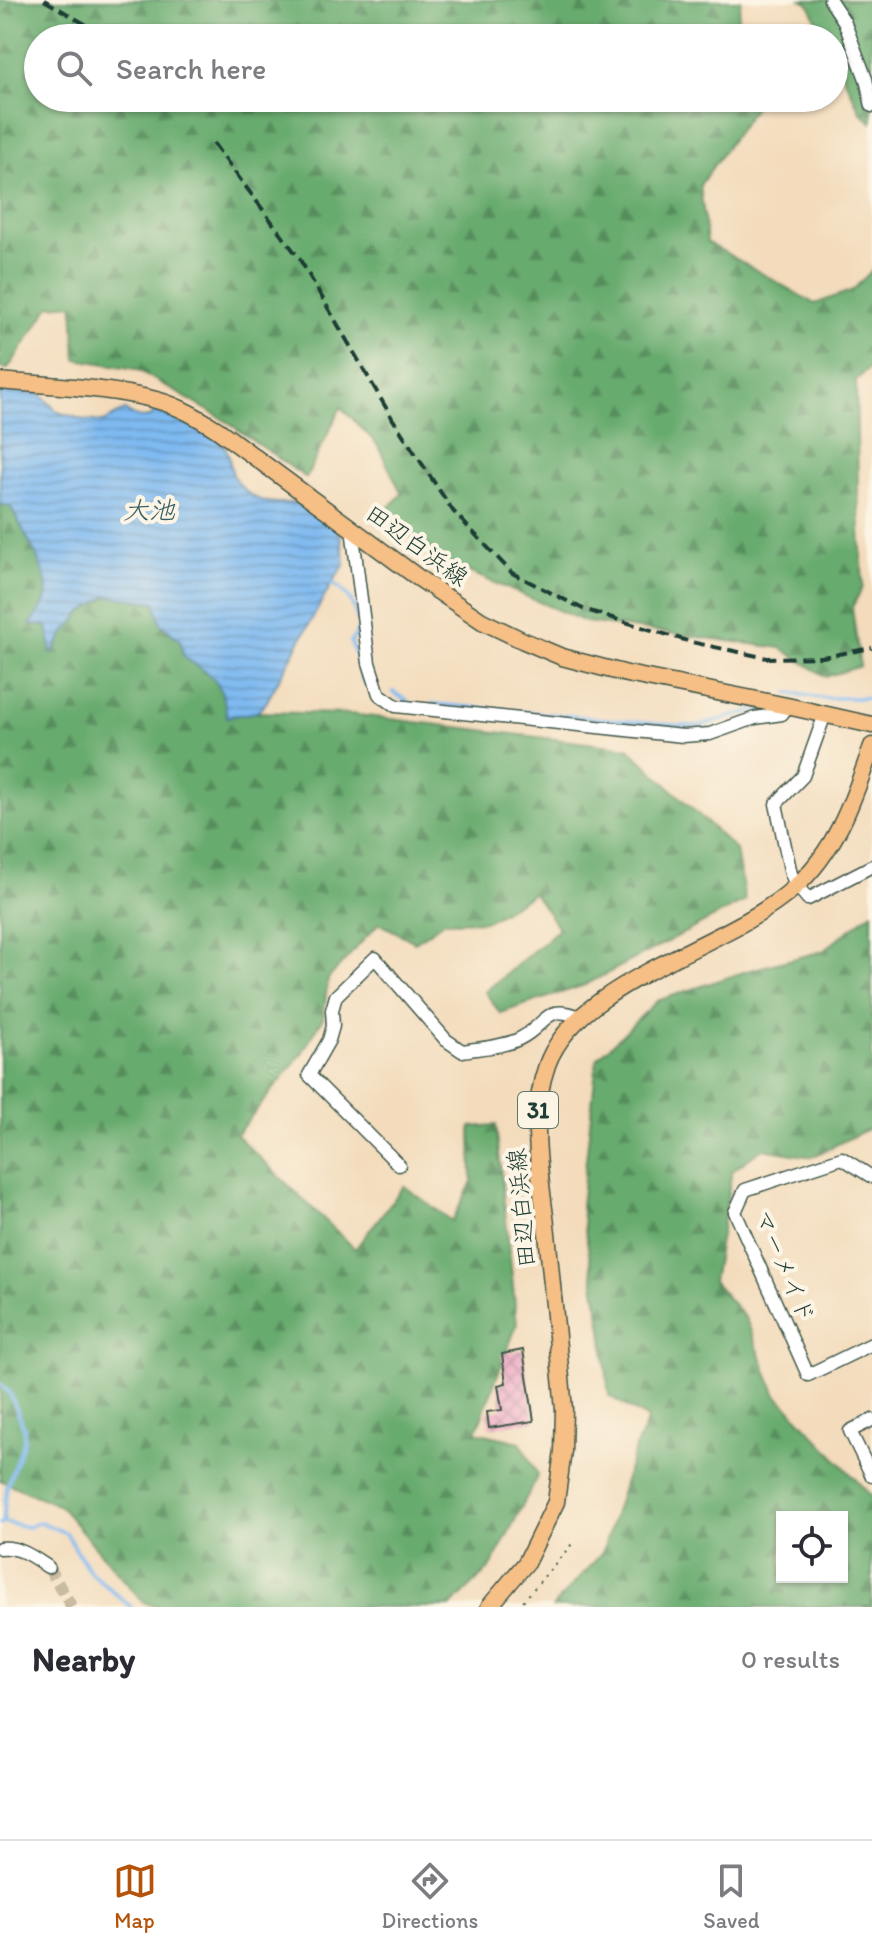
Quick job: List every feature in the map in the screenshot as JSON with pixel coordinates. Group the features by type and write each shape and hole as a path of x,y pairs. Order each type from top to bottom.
{"main road":[{"name":"田辺白浜線","path":"0,381 115,392 158,401 193,415 482,621 562,657 627,674 872,725"},
{"name":"田辺白浜線","path":"489,1607 526,1563 556,1502 563,1451 564,1409 538,1139 541,1089 547,1064 562,1036 580,1017 617,989 769,910 797,886 826,853 850,809 872,746"}],"street":[{"path":"830,0 845,24"},
{"path":"848,32 866,79 872,106"},
{"path":"352,528 369,663 379,694 396,706 683,736 710,734 755,718 782,714 787,706"},
{"path":"825,714 803,776 776,804 791,874 808,899 872,866"},
{"path":"399,1165 309,1075 329,1040 336,996 375,958 446,1040 462,1051 518,1040 553,1012 564,1011 580,1017"},
{"name":"マーメイド","path":"872,1177 842,1158 745,1190 735,1212 808,1375 872,1344"},
{"path":"872,1420 850,1431 872,1476"},
{"path":"0,1548 10,1547 31,1555 48,1567"}],"path":[{"path":"518,1607 572,1544"}],"green space":[{"path":"0,0 741,0 737,24 24,24 24,112 751,112 700,185 707,242 815,304 853,290 872,270 872,366 856,380 863,587 852,607 860,666 826,677 781,648 586,622 429,555 386,510 402,494 377,444 341,407 306,478 226,421 136,369 76,359 73,304 50,306 8,369 0,368"},
{"path":"802,0 872,0 872,123 861,113 848,86 848,24 818,24 809,4"},
{"path":"0,504 11,507 43,570 47,594 31,624 47,626 53,653 81,613 108,596 155,602 161,624 180,640 184,657 210,675 219,687 228,717 257,712 350,714 628,748 736,850 745,901 585,985 500,1013 485,992 559,929 534,893 487,921 443,922 415,942 379,923 328,979 323,1018 301,1055 236,1135 355,1249 404,1186 452,1221 472,1182 471,1127 496,1125 517,1324 476,1432 520,1442 538,1475 491,1567 450,1607 158,1607 143,1602 60,1506 0,1480"},
{"path":"872,912 872,1127 812,1157 762,1149 732,1171 713,1281 746,1319 775,1393 872,1497 872,1607 553,1607 602,1553 635,1449 648,1419 609,1396 602,1329 581,1206 597,1059 657,1001 750,970 823,951"}],"water":[{"name":"大池","path":"33,387 58,412 84,420 104,422 125,410 138,417 148,417 152,416 155,406 180,417 224,445 233,476 246,492 260,500 276,503 302,502 340,533 345,564 266,703 257,712 227,717 219,687 209,675 184,657 180,640 161,624 155,602 107,596 81,613 52,654 47,626 30,624 45,600 46,581 11,507 0,504 0,389"}],"building":[{"path":"523,1350 534,1421 489,1428 487,1412 502,1410 498,1385 506,1383 502,1354"}],"waterway":[{"path":"332,583 354,607 360,627 351,642 363,680 369,683"},
{"path":"393,692 407,701"},
{"path":"789,693 821,698 872,698"},
{"path":"432,704 681,726 699,726 752,711 764,711"},
{"path":"0,1384 10,1393 24,1428 24,1441 7,1486 3,1522"},
{"path":"0,1524 28,1527 40,1522 66,1533 89,1571 131,1607"}],"tunnel":[{"path":"48,1567 72,1607"}],"railway":[{"path":"44,0 85,24"},
{"path":"213,143 299,258 392,418 453,511 512,573 583,609 691,642 767,658 822,657 872,648"}]}
